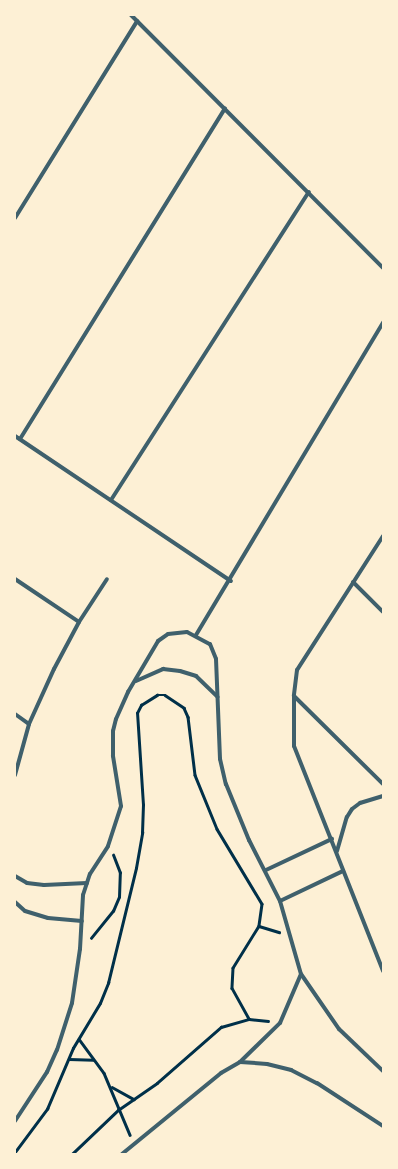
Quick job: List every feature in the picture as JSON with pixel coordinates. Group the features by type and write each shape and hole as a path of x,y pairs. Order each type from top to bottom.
{"street":[{"path":"131,15 309,192 383,268"},
{"path":"15,218 137,21"},
{"path":"20,439 225,108"},
{"path":"111,500 309,192"},
{"path":"196,634 230,581 383,323"},
{"path":"15,436 230,581"},
{"path":"383,536 297,670 294,696 294,746 383,971"},
{"path":"15,579 79,622"},
{"path":"15,775 30,724 79,622 107,579"},
{"path":"354,582 383,612"},
{"path":"15,1121 47,1072 57,1050 72,1003 80,949 87,883 90,874 108,846 120,806 113,756 113,731 124,700 158,641 168,634 187,632 196,634 210,644 216,659 220,759 226,784 249,840 266,870 280,901 292,937 301,974 339,1029 383,1071"},
{"path":"136,681 163,669 180,671 196,676 218,697"},
{"path":"294,696 383,784"},
{"path":"15,714 30,724"},
{"path":"336,851 346,817 352,809 360,803 383,796"},
{"path":"266,870 332,839"},
{"path":"280,901 344,871"},
{"path":"15,876 27,883 44,885 87,883"},
{"path":"15,902 25,911 48,918 82,921"},
{"path":"122,1154 221,1073 240,1062 280,1022 301,974"},
{"path":"240,1062 267,1064 291,1070 317,1083 383,1126"}],"path":[{"path":"15,1152 47,1109 69,1059 108,983 136,868 144,805 137,713 141,704 148,699 165,695 184,708 188,717 195,775 217,829 262,904 259,926 233,968 232,988 249,1019"},
{"path":"80,949 101,928 113,911 119,897 120,873 108,846"},
{"path":"259,926 292,937"},
{"path":"72,1154 118,1110 162,1079 222,1027 249,1019 280,1022"},
{"path":"79,1039 104,1073 111,1087 118,1110 134,1144"},
{"path":"69,1059 93,1060"},
{"path":"111,1087 134,1099"}]}
